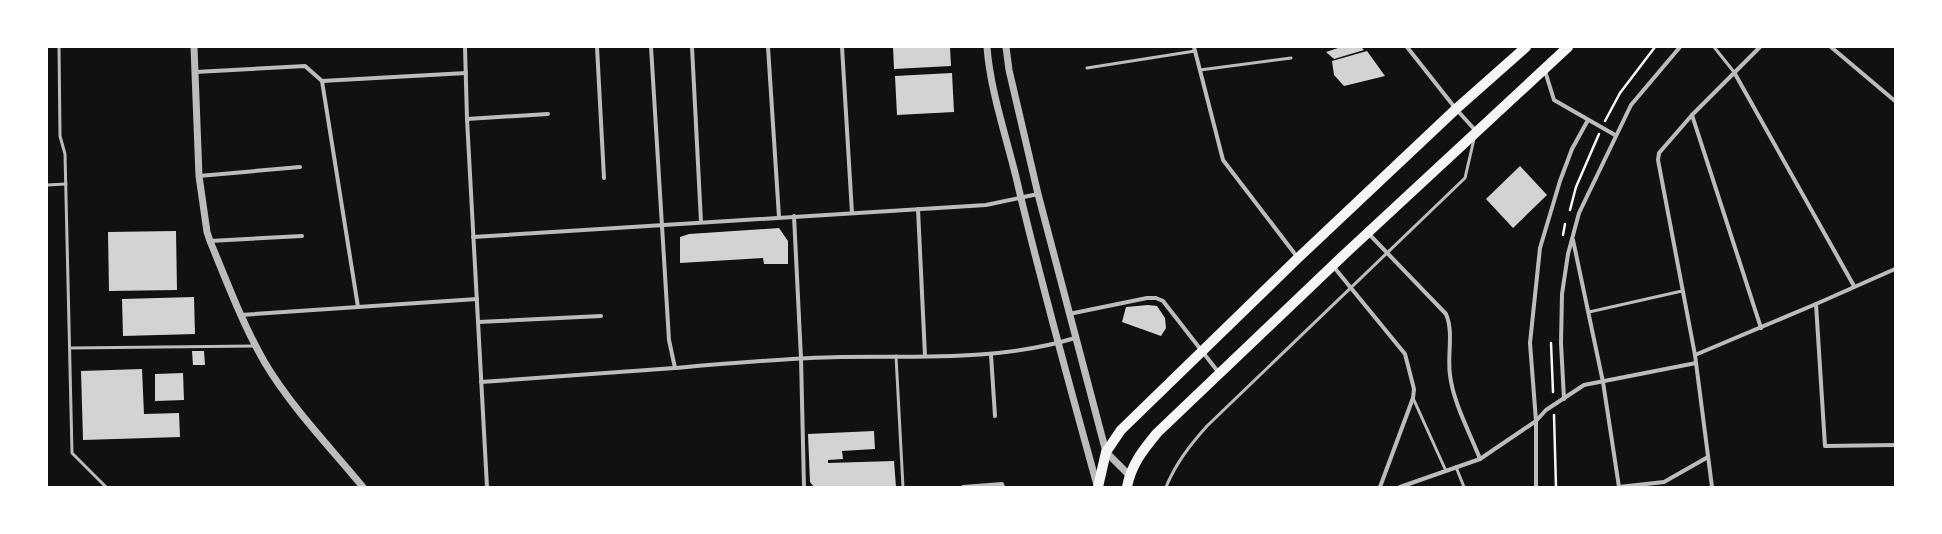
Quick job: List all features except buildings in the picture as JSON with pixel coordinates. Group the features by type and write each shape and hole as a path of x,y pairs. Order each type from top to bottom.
{"main road":[{"path":"1098,487 1101,468 1106,452 1121,430 1203,353 1298,258 1456,110 1526,47"},
{"path":"1127,487 1129,474 1138,457 1157,433 1367,233 1568,47"}],"street":[{"path":"194,47 199,176 207,232 210,242 241,314 265,364 297,408 363,487"},
{"path":"465,47 467,119 487,487"},
{"path":"597,47 604,178"},
{"path":"651,47 669,340 675,368"},
{"path":"692,47 701,222"},
{"path":"768,47 779,217"},
{"path":"842,47 852,213"},
{"path":"987,47 991,74 1021,198 1058,343 1098,487"},
{"path":"1006,47 1009,70 1038,194 1106,452 1129,474"},
{"path":"1408,47 1456,110 1476,131"},
{"path":"1564,399 1561,343 1562,294 1568,254 1579,213 1615,135 1631,105 1680,47"},
{"path":"1712,487 1696,362 1658,160 1659,153 1664,146 1692,115 1760,47"},
{"path":"1831,47 1895,101"},
{"path":"1195,49 1223,160 1298,258"},
{"path":"195,72 305,66 322,81 358,307"},
{"path":"1544,68 1554,100 1615,135"},
{"path":"1734,72 1854,286"},
{"path":"322,81 466,73"},
{"path":"467,119 548,114"},
{"path":"1692,115 1761,328"},
{"path":"1536,487 1536,421 1530,342 1540,248 1560,181 1572,149 1588,120"},
{"path":"199,176 300,167"},
{"path":"473,237 662,224 986,205 1038,194"},
{"path":"918,209 925,356"},
{"path":"794,216 801,358 804,487"},
{"path":"1367,233 1446,314 1450,323 1450,374 1452,388 1480,459"},
{"path":"210,242 302,236"},
{"path":"1572,238 1603,382 1619,487 1664,482 1708,457"},
{"path":"1332,266 1352,287 1405,354 1414,389 1413,398 1380,487"},
{"path":"1694,355 1761,328 1895,269"},
{"path":"1069,314 1147,298 1156,298 1163,301 1219,373"},
{"path":"241,314 477,299"},
{"path":"1816,304 1825,446 1895,445"},
{"path":"478,322 601,316"},
{"path":"481,382 801,358 991,355 1058,343 1075,338"},
{"path":"991,355 995,416"},
{"path":"1400,487 1480,459 1536,421 1546,410 1584,385 1696,362"},
{"path":"962,487 1003,486"}],"lane":[{"path":"59,47 60,136 65,154 66,184 72,453 106,487"},
{"path":"1714,47 1734,72"},
{"path":"1086,68 1195,49"},
{"path":"1200,70 1291,58"},
{"path":"1166,487 1172,472 1187,448 1207,426 1465,178 1476,131"},
{"path":"47,185 66,184"},
{"path":"1589,312 1682,291"},
{"path":"70,348 256,346"},
{"path":"896,356 903,487"},
{"path":"1413,398 1446,471"},
{"path":"1456,467 1464,487"}]}
